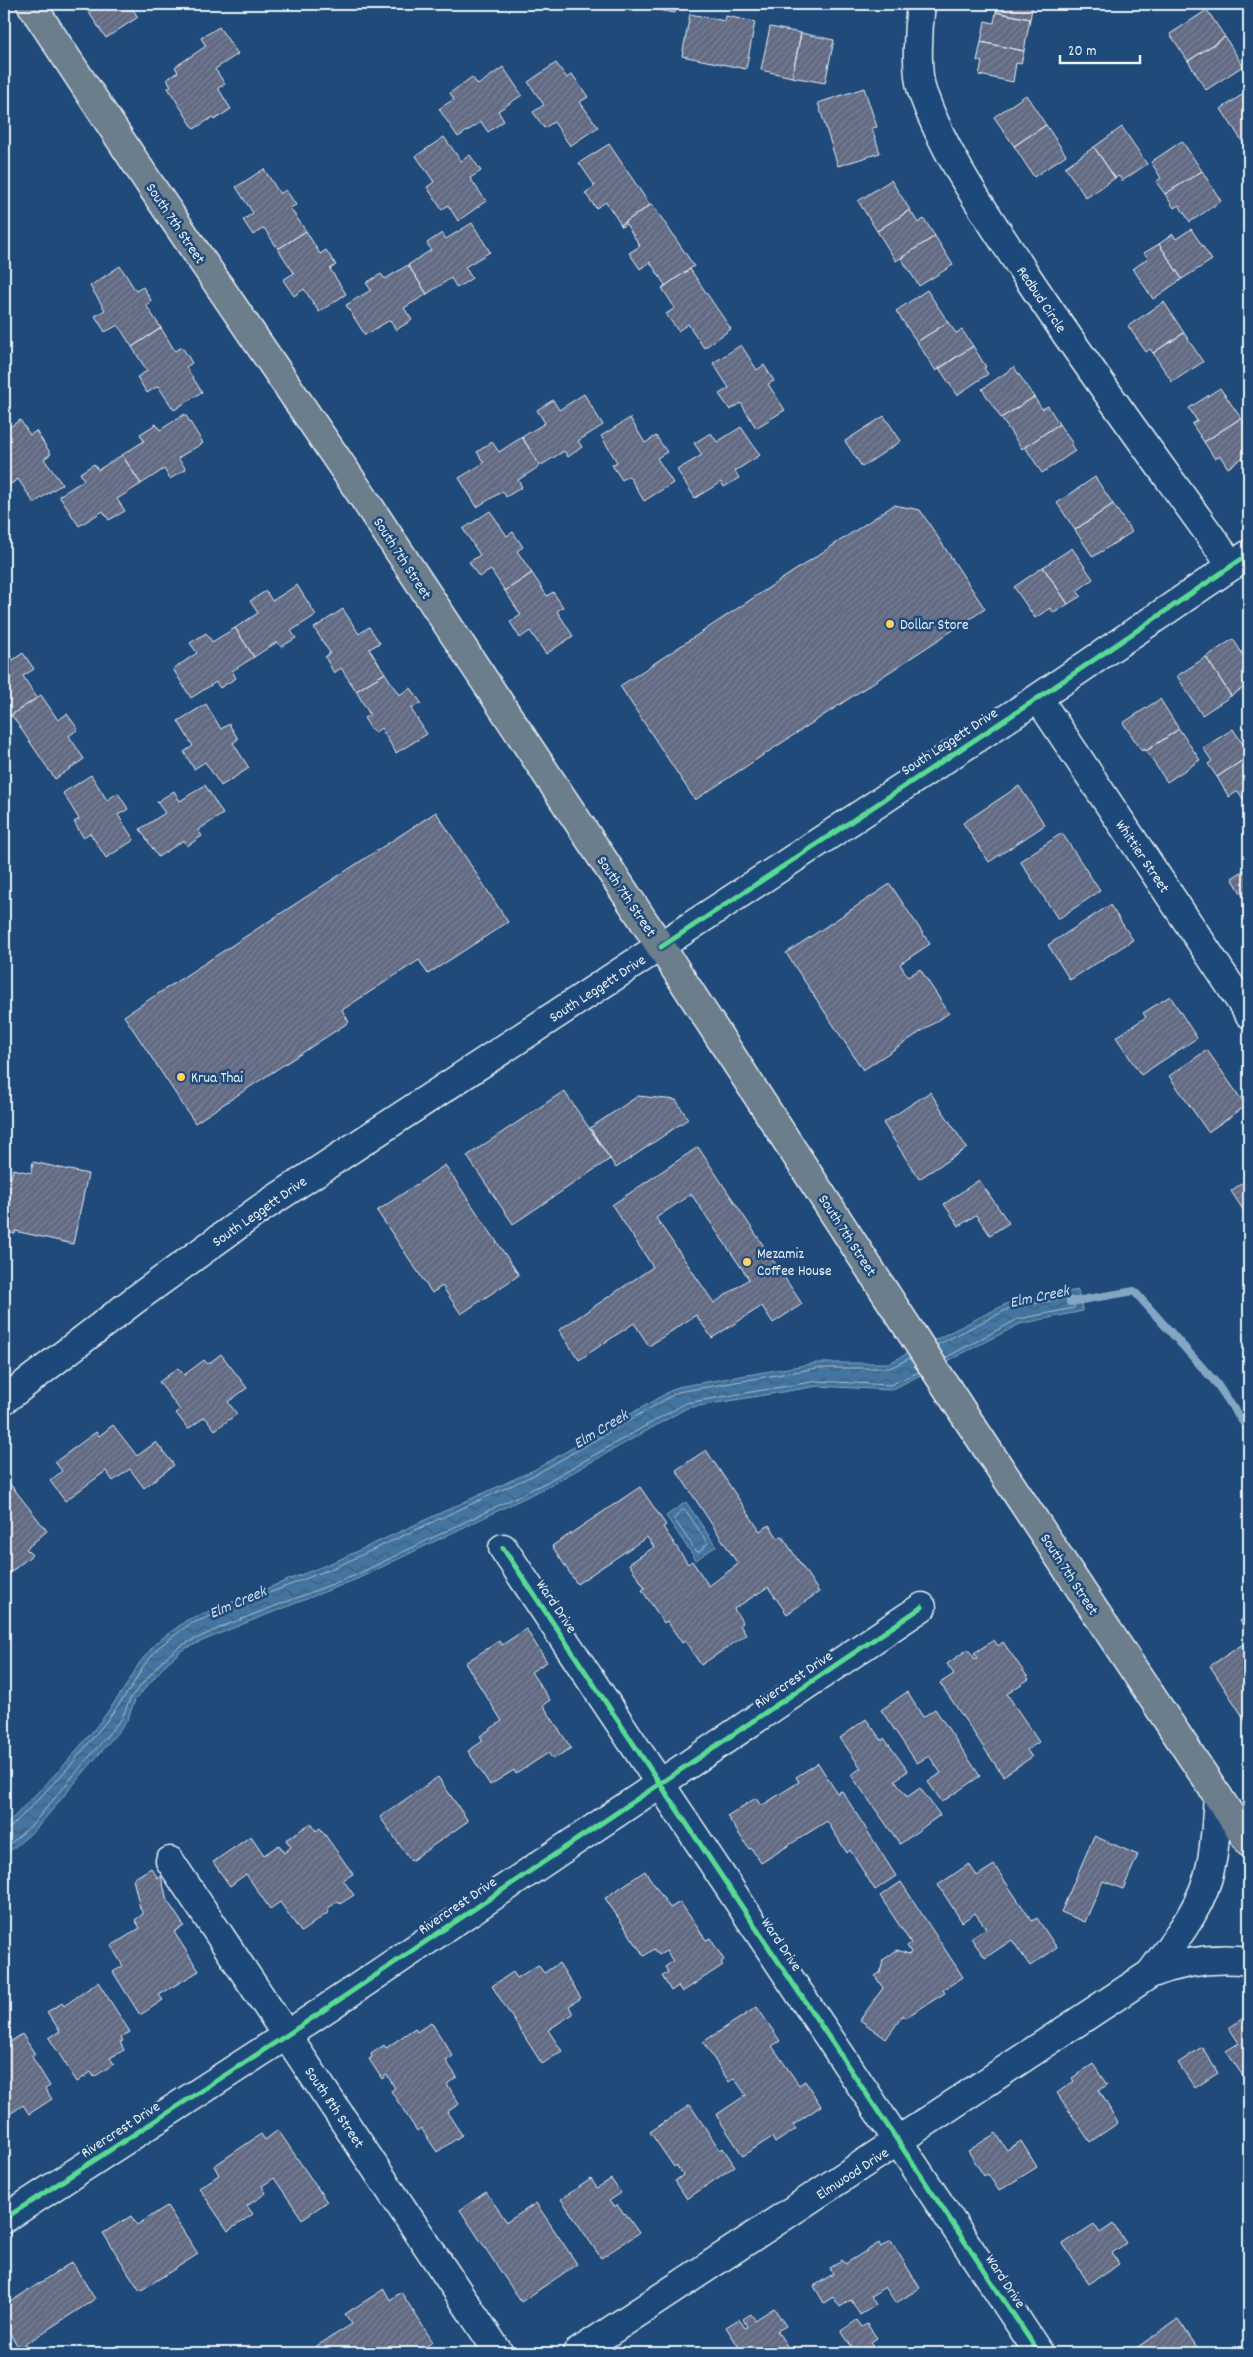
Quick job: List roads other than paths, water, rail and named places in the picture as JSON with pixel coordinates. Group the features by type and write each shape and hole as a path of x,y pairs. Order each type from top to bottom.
{"main road":[{"name":"South 7th Street","path":"31,4 149,183 363,497 661,946 962,1412 1249,1843"}],"street":[{"name":"Redbud Circle","path":"920,4 917,37 922,92 944,140 974,196 1062,329 1241,560"},
{"name":"South Leggett Drive","path":"4,1400 136,1299 260,1209 1038,698 1241,560"},
{"name":"Whittier Street","path":"1038,698 1249,1014"},
{"name":"Ward Drive","path":"503,1548 1040,2353"},
{"name":"Rivercrest Drive","path":"4,2219 287,2035 922,1607"},
{"name":"Elmwood Drive","path":"1150,1974 1184,1928 1202,1895 1211,1865 1218,1796"},
{"name":"South 8th Street","path":"170,1861 499,2353"},
{"name":"Elmwood Drive","path":"577,2353 899,2142 1150,1974 1175,1965 1204,1961 1249,1961"}],"water":[{"path":"1078,1290 1083,1311 1020,1324 891,1390 818,1386 687,1408 547,1487 357,1579 182,1650 166,1664 135,1700 127,1721 36,1829 4,1856 4,1827 66,1763 101,1721 126,1686 140,1662 157,1642 187,1620 336,1561 536,1469 677,1387 817,1363 889,1363 1008,1303"},
{"path":"686,1502 716,1546 696,1560 666,1516"}],"waterway":[{"name":"Elm Creek","path":"1070,1302 1134,1291 1217,1384 1249,1431"}],"place":[{"name":"Dollar Store","path":"890,624"},
{"name":"Krua Thai","path":"181,1077"},
{"name":"Mezamiz Coffee House","path":"747,1262"}]}
